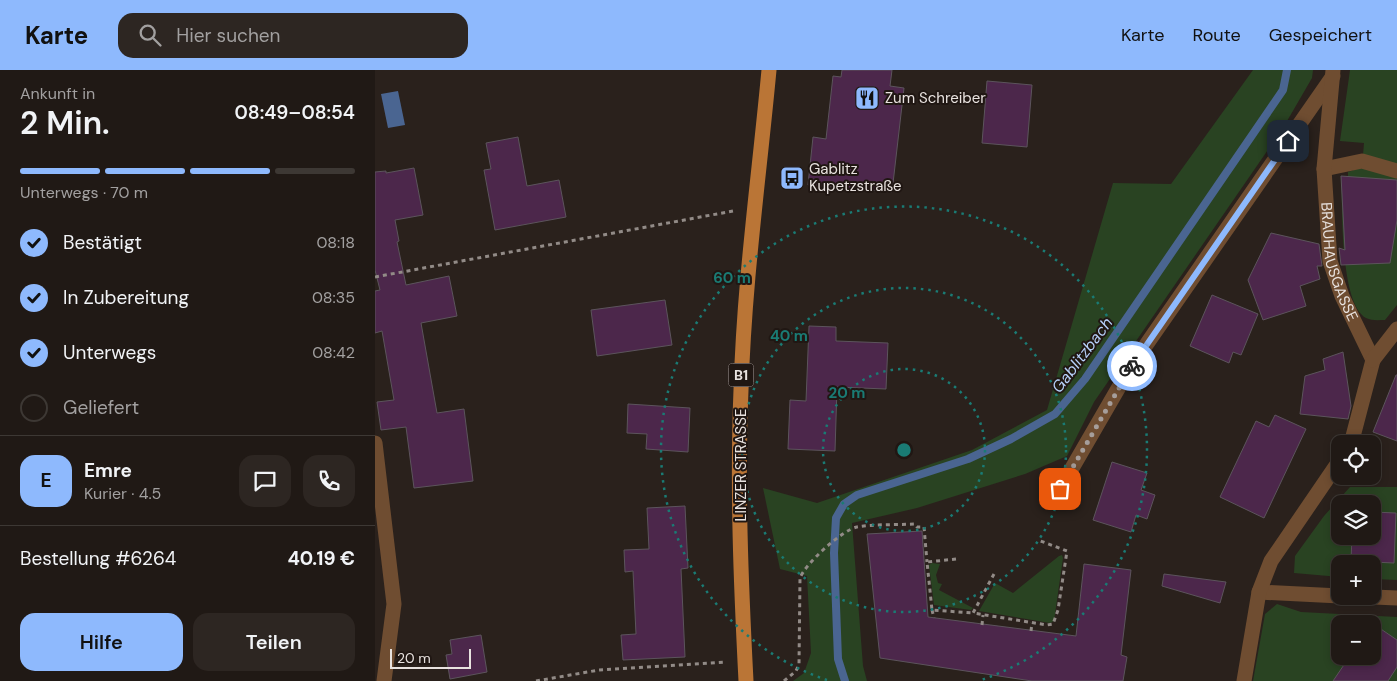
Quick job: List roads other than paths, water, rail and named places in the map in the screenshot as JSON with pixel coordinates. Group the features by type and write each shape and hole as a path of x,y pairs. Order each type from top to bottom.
{"main road":[{"name":"LINZER STRASSE","path":"746,681 740,439 744,323 769,70"}],"street":[{"name":"BRAUHAUSGASSE","path":"1333,73 1323,168 1330,261 1342,296 1373,360"},
{"path":"1060,489 1131,368 1333,73"},
{"path":"1323,168 1363,161 1397,171"},
{"path":"1353,435 1373,360 1397,329"},
{"path":"375,443 394,604 384,681"},
{"path":"1244,681 1259,592 1271,561 1331,473"},
{"path":"1259,592 1331,596"},
{"path":"1381,597 1397,598"}],"water":[{"path":"398,91 405,125 388,128 381,94"}],"waterway":[{"name":"Gablitzbach","path":"845,681 838,659 834,553 836,518 844,504 857,495 968,459 1011,439 1055,414 1085,379 1283,90 1287,70"}],"place":[{"name":"Zum Schreiber","path":"867,98"},
{"name":"Gablitz Kupetzstraße","path":"792,178"}]}
